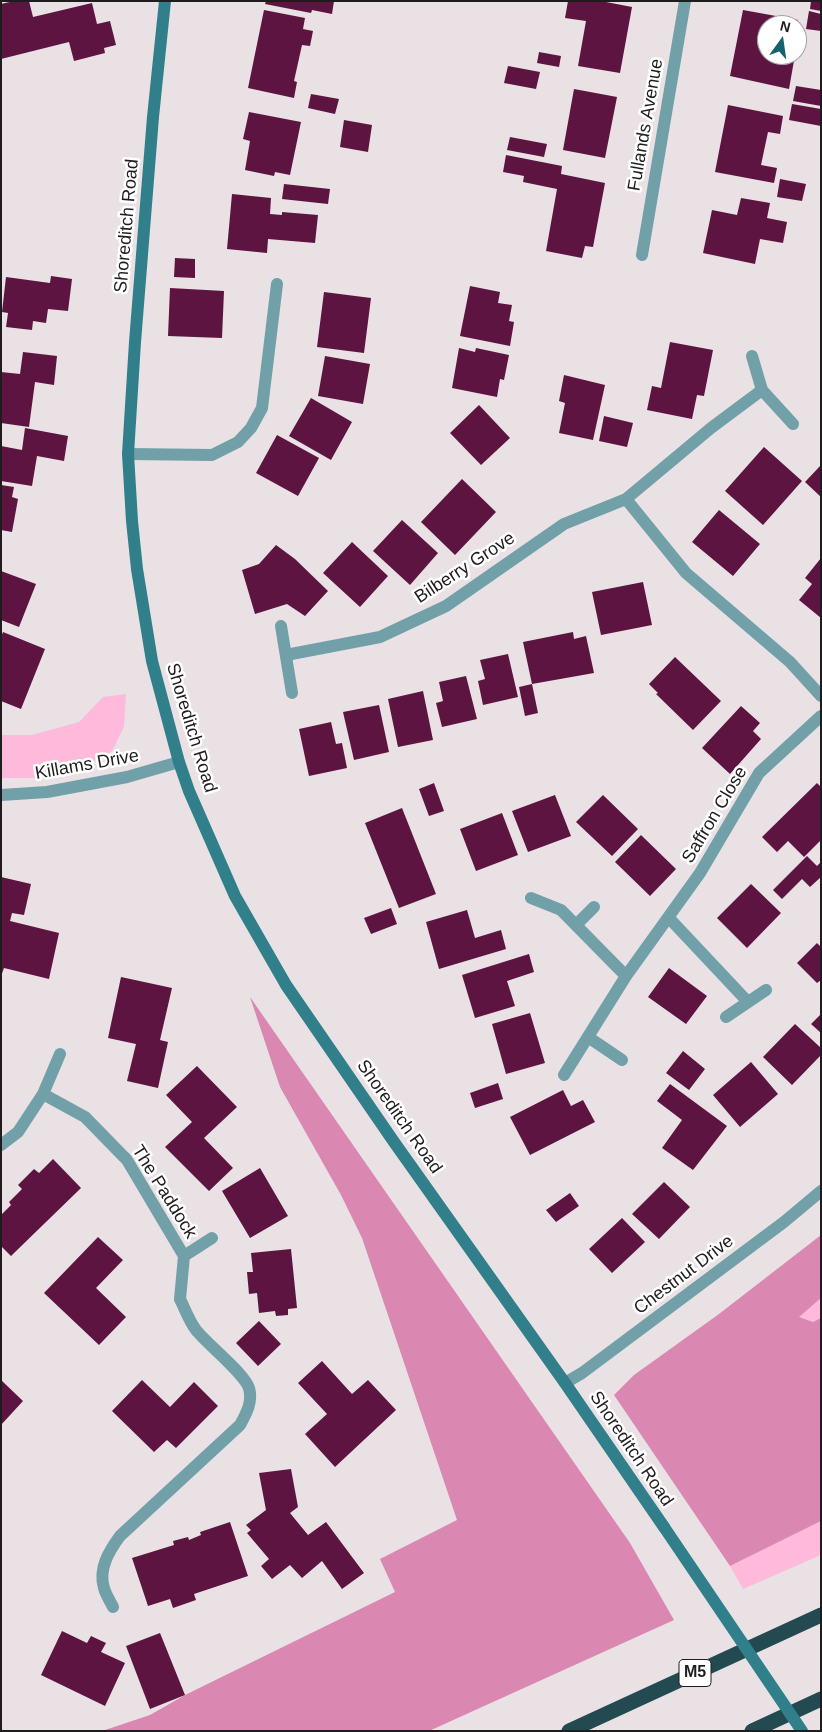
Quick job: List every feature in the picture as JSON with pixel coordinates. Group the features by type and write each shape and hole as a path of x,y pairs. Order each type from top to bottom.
{"highway":[{"name":"M5","path":"570,1731 821,1615"},
{"path":"752,1731 821,1699"}],"main road":[{"name":"Shoreditch Road","path":"165,1 153,117 128,454 132,522 152,661 179,762 189,791 234,896 286,985 394,1142 565,1383 802,1731"}],"street":[{"name":"Fullands Avenue","path":"642,255 685,1"},
{"path":"128,454 212,455 238,442 251,428 262,408 277,284"},
{"path":"752,356 762,390 793,424"},
{"name":"Bilberry Grove","path":"286,655 380,637 446,606 564,524 626,498 711,428 762,390"},
{"path":"626,498 686,573 790,662 821,696"},
{"path":"281,626 292,693"},
{"name":"Saffron Close","path":"564,1075 626,976 700,873 759,773 821,716"},
{"name":"Killams Drive","path":"1,795 47,792 127,776 179,762"},
{"path":"531,898 561,910 626,976"},
{"path":"576,925 594,907"},
{"path":"669,918 748,1002"},
{"path":"726,1017 766,990"},
{"path":"588,1037 622,1060"},
{"path":"1,1146 18,1132 43,1094 60,1054"},
{"name":"The Paddock","path":"43,1094 84,1117 127,1160 149,1194 184,1256 180,1298 196,1329 249,1388 248,1409 240,1425 115,1542 104,1566 104,1587 113,1607"},
{"name":"Chestnut Drive","path":"565,1383 582,1373 776,1228 821,1191"},
{"name":"The Paddock","path":"184,1256 212,1238"}],"shaded area":[{"path":"126,694 124,727 112,751 81,768 35,778 1,778 1,735 32,735 79,722 103,697"},
{"path":"250,997 630,1543 674,1620 429,1731 102,1731 150,1715 185,1695 395,1592 380,1559 457,1520 362,1238 341,1195 280,1087"},
{"path":"821,1235 821,1298 799,1317 813,1322 821,1318 821,1521 730,1566 614,1395 634,1375 719,1314"},
{"path":"821,1298 821,1318 813,1322 798,1317"},
{"path":"821,1521 821,1555 743,1589 730,1566"}],"building":[{"path":"14,1 29,1 33,17 92,3 97,24 110,21 116,45 104,48 105,53 74,61 69,42 1,59 1,4"},
{"path":"266,1 334,1 332,14 312,10 311,13 265,4"},
{"path":"568,1 601,1 632,7 620,73 578,66 586,21 565,18"},
{"path":"811,1 821,1 821,11 810,9"},
{"path":"264,10 305,18 303,29 313,31 310,46 302,45 294,81 297,82 294,98 248,88"},
{"path":"743,10 770,15 757,15 757,65 793,65 789,89 730,76"},
{"path":"809,11 821,14 821,31 807,29"},
{"path":"539,52 561,56 559,67 537,63"},
{"path":"508,66 540,72 536,89 504,83"},
{"path":"796,86 821,90 821,106 793,101"},
{"path":"574,89 617,97 605,158 563,150"},
{"path":"311,94 339,99 335,114 308,108"},
{"path":"792,104 821,109 821,126 789,120"},
{"path":"728,105 783,116 780,134 768,132 761,165 777,168 774,183 715,172"},
{"path":"249,112 301,122 290,175 275,172 274,176 245,170 250,141 243,139"},
{"path":"344,120 372,125 368,152 340,147"},
{"path":"510,137 547,144 544,157 507,150"},
{"path":"506,155 562,166 561,174 605,183 593,247 585,246 582,258 546,251 557,189 523,182 524,176 503,172"},
{"path":"780,179 806,184 802,201 777,197"},
{"path":"284,184 330,189 328,204 282,199"},
{"path":"232,194 271,198 270,214 282,215 282,212 318,215 315,243 268,239 267,253 227,249"},
{"path":"741,198 770,203 767,218 787,222 783,243 760,239 755,264 703,253 712,210 737,215"},
{"path":"175,258 195,259 195,278 174,277"},
{"path":"51,276 72,279 68,311 48,309 46,323 33,321 32,330 6,327 8,313 2,312 6,277 50,283"},
{"path":"470,286 500,292 498,303 512,305 509,321 514,322 510,346 460,336"},
{"path":"170,288 224,291 222,338 168,336"},
{"path":"324,292 371,298 364,353 317,347"},
{"path":"670,342 713,350 704,396 697,395 692,419 647,410 652,386 661,388"},
{"path":"459,348 475,352 476,348 509,355 504,380 500,379 497,397 452,388"},
{"path":"23,352 57,356 54,385 35,382 29,427 1,423 1,372 20,374"},
{"path":"325,356 370,364 363,404 318,396"},
{"path":"564,375 605,385 593,440 559,433 565,403 559,401"},
{"path":"311,398 352,422 331,460 289,436"},
{"path":"479,405 510,438 481,465 450,433"},
{"path":"604,416 633,423 627,447 599,441"},
{"path":"25,428 68,436 64,461 37,456 32,486 1,481 1,446 22,450"},
{"path":"277,435 319,458 298,496 256,473"},
{"path":"764,447 802,481 763,525 725,491"},
{"path":"821,465 821,497 805,482"},
{"path":"462,479 496,512 455,555 421,522"},
{"path":"1,485 14,487 12,497 18,499 12,532 1,530"},
{"path":"719,510 760,544 733,576 692,542"},
{"path":"402,520 438,553 410,585 373,551"},
{"path":"352,542 388,576 360,607 323,573"},
{"path":"276,545 295,559 328,591 305,616 287,604 255,614 242,570 259,564"},
{"path":"821,558 821,618 799,600 812,584 805,578"},
{"path":"1,571 36,584 19,627 1,620"},
{"path":"643,582 652,625 601,635 592,592"},
{"path":"3,632 45,649 21,709 1,701 1,637"},
{"path":"573,632 574,639 586,636 594,673 532,684 523,642"},
{"path":"508,654 518,697 483,705 478,681 485,679 480,660"},
{"path":"675,657 721,701 693,730 656,694 658,693 649,684"},
{"path":"466,676 477,719 442,727 436,703 443,701 439,682"},
{"path":"532,684 538,713 525,716 519,687"},
{"path":"423,691 433,740 398,747 388,699"},
{"path":"379,705 389,752 354,760 343,712"},
{"path":"741,706 760,723 753,731 761,739 730,774 702,748"},
{"path":"331,722 336,744 342,743 347,768 309,776 299,729"},
{"path":"434,783 444,811 429,816 419,789"},
{"path":"817,783 821,787 821,840 804,857 788,841 777,852 762,837"},
{"path":"555,795 571,836 528,852 512,811"},
{"path":"603,795 638,829 612,856 576,822"},
{"path":"402,808 436,894 399,908 365,823"},
{"path":"502,813 518,855 476,871 460,829"},
{"path":"641,835 676,869 650,896 615,862"},
{"path":"807,856 817,866 821,862 821,877 810,887 802,879 782,899 773,890"},
{"path":"1,877 31,884 24,915 12,913 10,921 59,933 49,979 4,968 1,976"},
{"path":"751,884 781,913 747,948 717,918"},
{"path":"391,908 397,924 371,934 364,918"},
{"path":"467,910 475,938 501,930 506,949 439,969 426,922"},
{"path":"817,943 821,947 821,980 817,983 797,963"},
{"path":"529,954 534,972 507,981 515,1006 475,1018 462,975"},
{"path":"669,968 707,996 686,1024 648,997"},
{"path":"121,977 172,988 160,1040 168,1042 158,1088 127,1081 136,1044 108,1038"},
{"path":"530,1013 545,1063 506,1074 492,1024"},
{"path":"821,1014 821,1033 811,1024"},
{"path":"795,1024 821,1048 821,1055 792,1085 763,1057"},
{"path":"683,1051 705,1069 689,1090 666,1073"},
{"path":"751,1062 778,1094 740,1127 713,1095"},
{"path":"197,1066 237,1107 204,1138 233,1168 209,1191 165,1147 192,1122 166,1095"},
{"path":"498,1083 503,1099 475,1108 470,1093"},
{"path":"670,1084 727,1126 693,1170 662,1148 682,1120 657,1101"},
{"path":"563,1090 571,1106 583,1100 595,1122 530,1155 510,1117"},
{"path":"53,1159 81,1188 11,1256 1,1246 1,1215 11,1205 9,1202 22,1189 18,1185 34,1169 39,1173"},
{"path":"260,1168 288,1216 250,1238 222,1191"},
{"path":"664,1182 690,1207 659,1239 632,1214"},
{"path":"570,1193 579,1206 556,1222 546,1210"},
{"path":"622,1218 645,1242 612,1273 589,1249"},
{"path":"98,1237 123,1260 96,1288 126,1317 99,1345 44,1293"},
{"path":"291,1249 297,1308 288,1309 288,1315 276,1316 275,1311 259,1313 257,1293 249,1294 247,1272 253,1272 251,1253"},
{"path":"259,1321 281,1344 258,1366 236,1343"},
{"path":"322,1361 352,1394 368,1380 396,1410 335,1467 305,1434 327,1414 298,1383"},
{"path":"1,1380 23,1401 1,1425"},
{"path":"142,1380 170,1407 194,1382 218,1406 176,1448 167,1440 154,1452 112,1411"},
{"path":"291,1469 298,1507 290,1513 308,1535 326,1522 364,1573 342,1589 322,1561 302,1578 290,1565 272,1579 261,1566 269,1559 247,1533 251,1530 246,1525 266,1510 259,1473"},
{"path":"230,1522 248,1576 194,1594 196,1600 173,1608 170,1599 148,1606 132,1558 174,1545 173,1541 188,1537 189,1540 201,1535 200,1532"},
{"path":"62,1631 87,1643 91,1636 106,1643 101,1652 125,1663 105,1706 41,1675"},
{"path":"160,1633 185,1695 150,1709 126,1646"}]}
